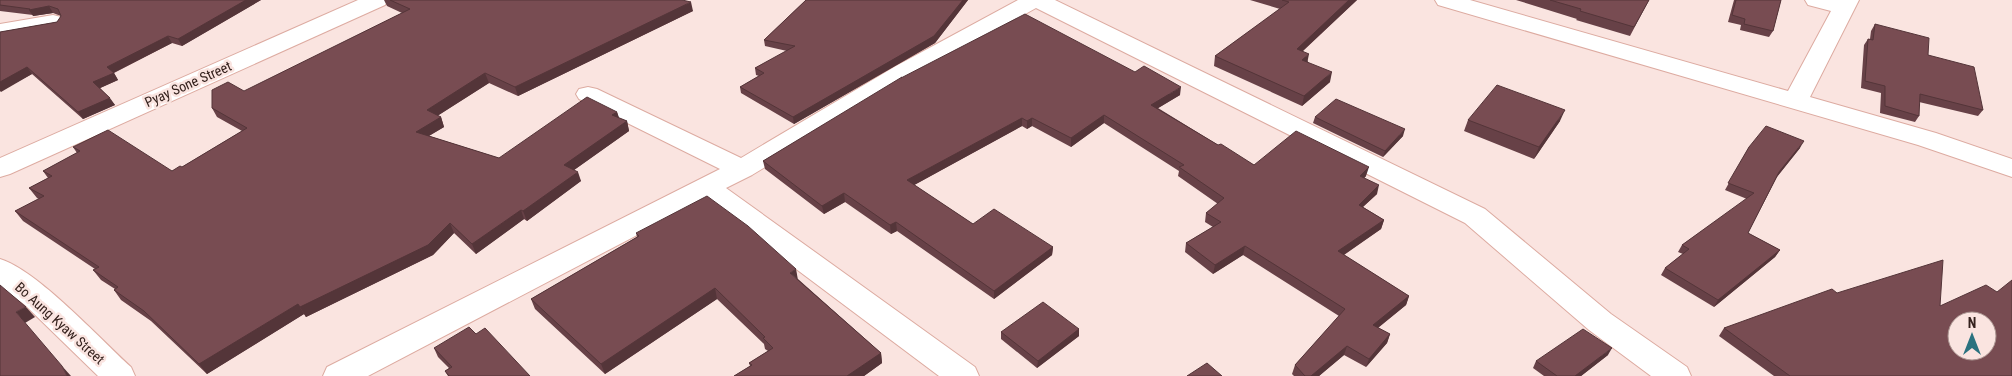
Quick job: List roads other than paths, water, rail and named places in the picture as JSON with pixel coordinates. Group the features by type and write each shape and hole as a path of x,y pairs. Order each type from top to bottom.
{"street":[{"name":"Pyay Sone Street","path":"0,168 377,0"},
{"path":"339,376 707,188 905,71 1034,0"},
{"path":"1038,0 1475,216 1600,322 1675,376"},
{"path":"1446,0 1927,139 2012,168"},
{"path":"1795,102 1846,4 1816,0"},
{"path":"0,31 53,22"},
{"path":"588,94 742,169"},
{"path":"707,188 963,376"},
{"name":"Bo Aung Kyaw Street","path":"0,270 36,297 119,376"}]}
